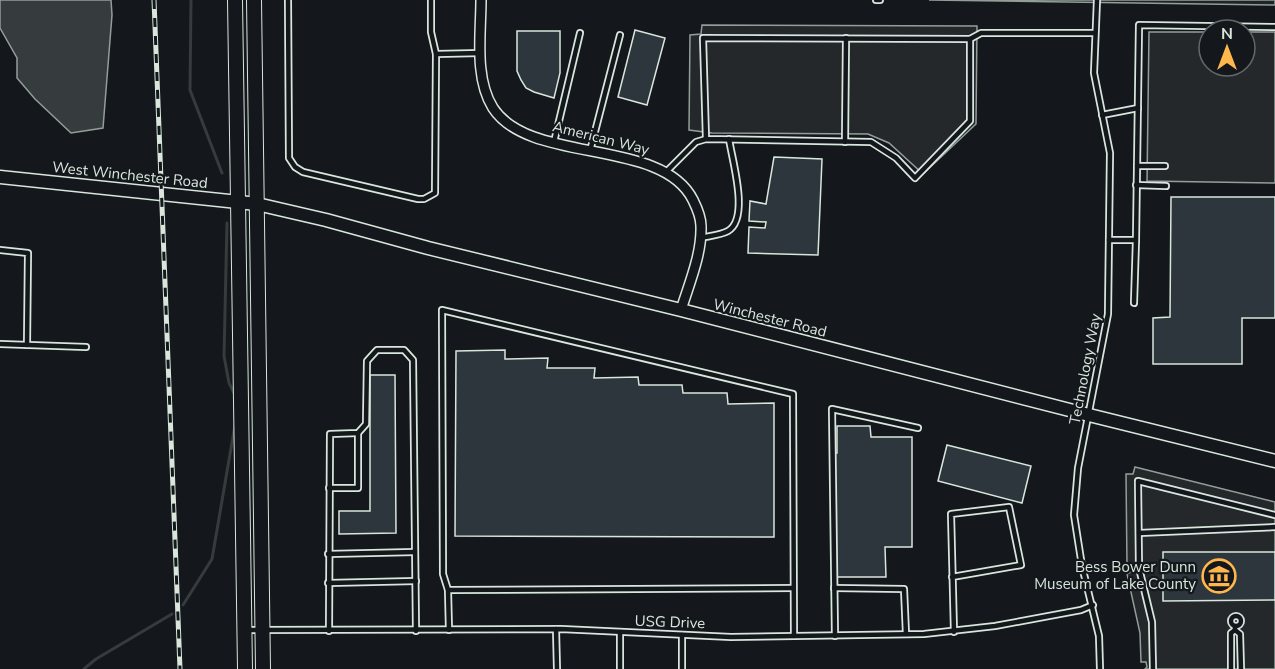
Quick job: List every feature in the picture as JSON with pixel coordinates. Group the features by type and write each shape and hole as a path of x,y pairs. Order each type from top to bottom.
{"main road":[{"path":"235,0 245,669"},
{"path":"254,0 263,669"},
{"name":"West Winchester Road","path":"0,177 256,204"},
{"name":"Winchester Road","path":"256,204 1275,461"}],"street":[{"name":"American Way","path":"480,0 483,82 488,97 498,114 512,127 554,142 653,166 679,181 690,194 701,221 700,238 681,310"}],"lane":[{"path":"288,0 289,158 295,167 303,172 418,199 424,199 435,193 436,54 431,32 431,0"},
{"name":"Technology Way","path":"1097,0 1094,73 1110,153 1108,314 1078,468 1074,515 1082,566 1099,636 1100,669"},
{"path":"1134,303 1139,25 1275,27"},
{"path":"554,142 580,33"},
{"path":"706,139 703,38 970,39 981,33 1095,33"},
{"path":"590,151 620,34"},
{"path":"845,142 846,38"},
{"path":"666,172 696,142 706,139 871,142 896,158 915,178 970,121 970,39"},
{"path":"436,54 481,53"},
{"path":"1102,115 1138,108"},
{"path":"700,238 727,231 735,225 740,204 729,139"},
{"path":"1137,166 1165,166"},
{"path":"1136,185 1166,186"},
{"path":"1109,240 1136,240"},
{"path":"0,250 28,253 27,345"},
{"path":"449,630 448,590 442,574 442,310 793,394 794,636"},
{"path":"0,345 86,347"},
{"path":"329,488 357,488 358,433 366,424 367,362 378,350 404,351 413,360 416,631"},
{"path":"835,636 832,410 918,428"},
{"path":"329,631 330,434 358,433"},
{"path":"1153,669 1152,622 1139,568 1138,481 1275,515"},
{"path":"952,577 1022,565 1009,507 951,514 952,577 954,632"},
{"path":"1139,533 1275,527"},
{"path":"328,554 415,552"},
{"path":"328,583 416,581"},
{"path":"448,590 794,588"},
{"path":"834,588 904,589 906,634"},
{"name":"USG Drive","path":"244,630 556,629 682,635 906,634 954,632 995,626 1081,610 1093,605"},
{"path":"1231,669 1231,633 1235,628 1240,634 1241,669"},
{"path":"556,629 556,669"},
{"path":"620,632 620,669"},
{"path":"682,635 682,669"}],"shaded area":[{"path":"0,0 111,0 112,15 103,128 71,133 35,99 17,78 17,58 0,28"},
{"path":"929,0 1275,0 1275,5"},
{"path":"702,25 977,26 976,124 923,174 889,143 868,134 712,133 689,130 690,35 701,34"},
{"path":"1149,32 1197,32 1197,78 1257,78 1257,32 1275,32 1275,183 1147,181"},
{"path":"1135,467 1275,502 1275,669 1145,669 1146,662 1141,662 1140,633 1127,574 1133,571 1127,566 1126,474 1133,474"}],"building":[{"path":"635,30 665,38 647,105 618,97"},
{"path":"517,31 560,31 560,73 554,98 526,88 521,80 517,71"},
{"path":"774,157 822,159 818,255 748,253 749,227 765,228 766,222 749,221 750,201 766,204"},
{"path":"1171,197 1275,197 1275,318 1242,318 1242,364 1153,364 1153,318 1170,317"},
{"path":"505,350 505,359 548,358 547,368 595,368 594,378 638,377 639,385 682,385 683,393 727,393 728,404 774,403 774,537 455,536 456,351"},
{"path":"370,375 395,375 396,533 339,534 339,511 370,511"},
{"path":"837,426 870,426 871,437 912,437 912,547 885,547 886,577 836,577 835,453 837,453"},
{"path":"947,445 1031,466 1022,503 938,481"},
{"name":"Bess Bower Dunn Museum of Lake County","path":"1163,552 1275,552 1275,600 1163,601"}],"waterway":[{"path":"191,0 190,90 222,173"},
{"path":"227,223 224,356 229,383 235,395"},
{"path":"183,605 212,559 235,425"},
{"path":"84,669 96,659 172,614"}],"railway":[{"path":"154,0 180,669"}],"place":[{"name":"Bess Bower Dunn Museum of Lake County","path":"1219,576"}]}
